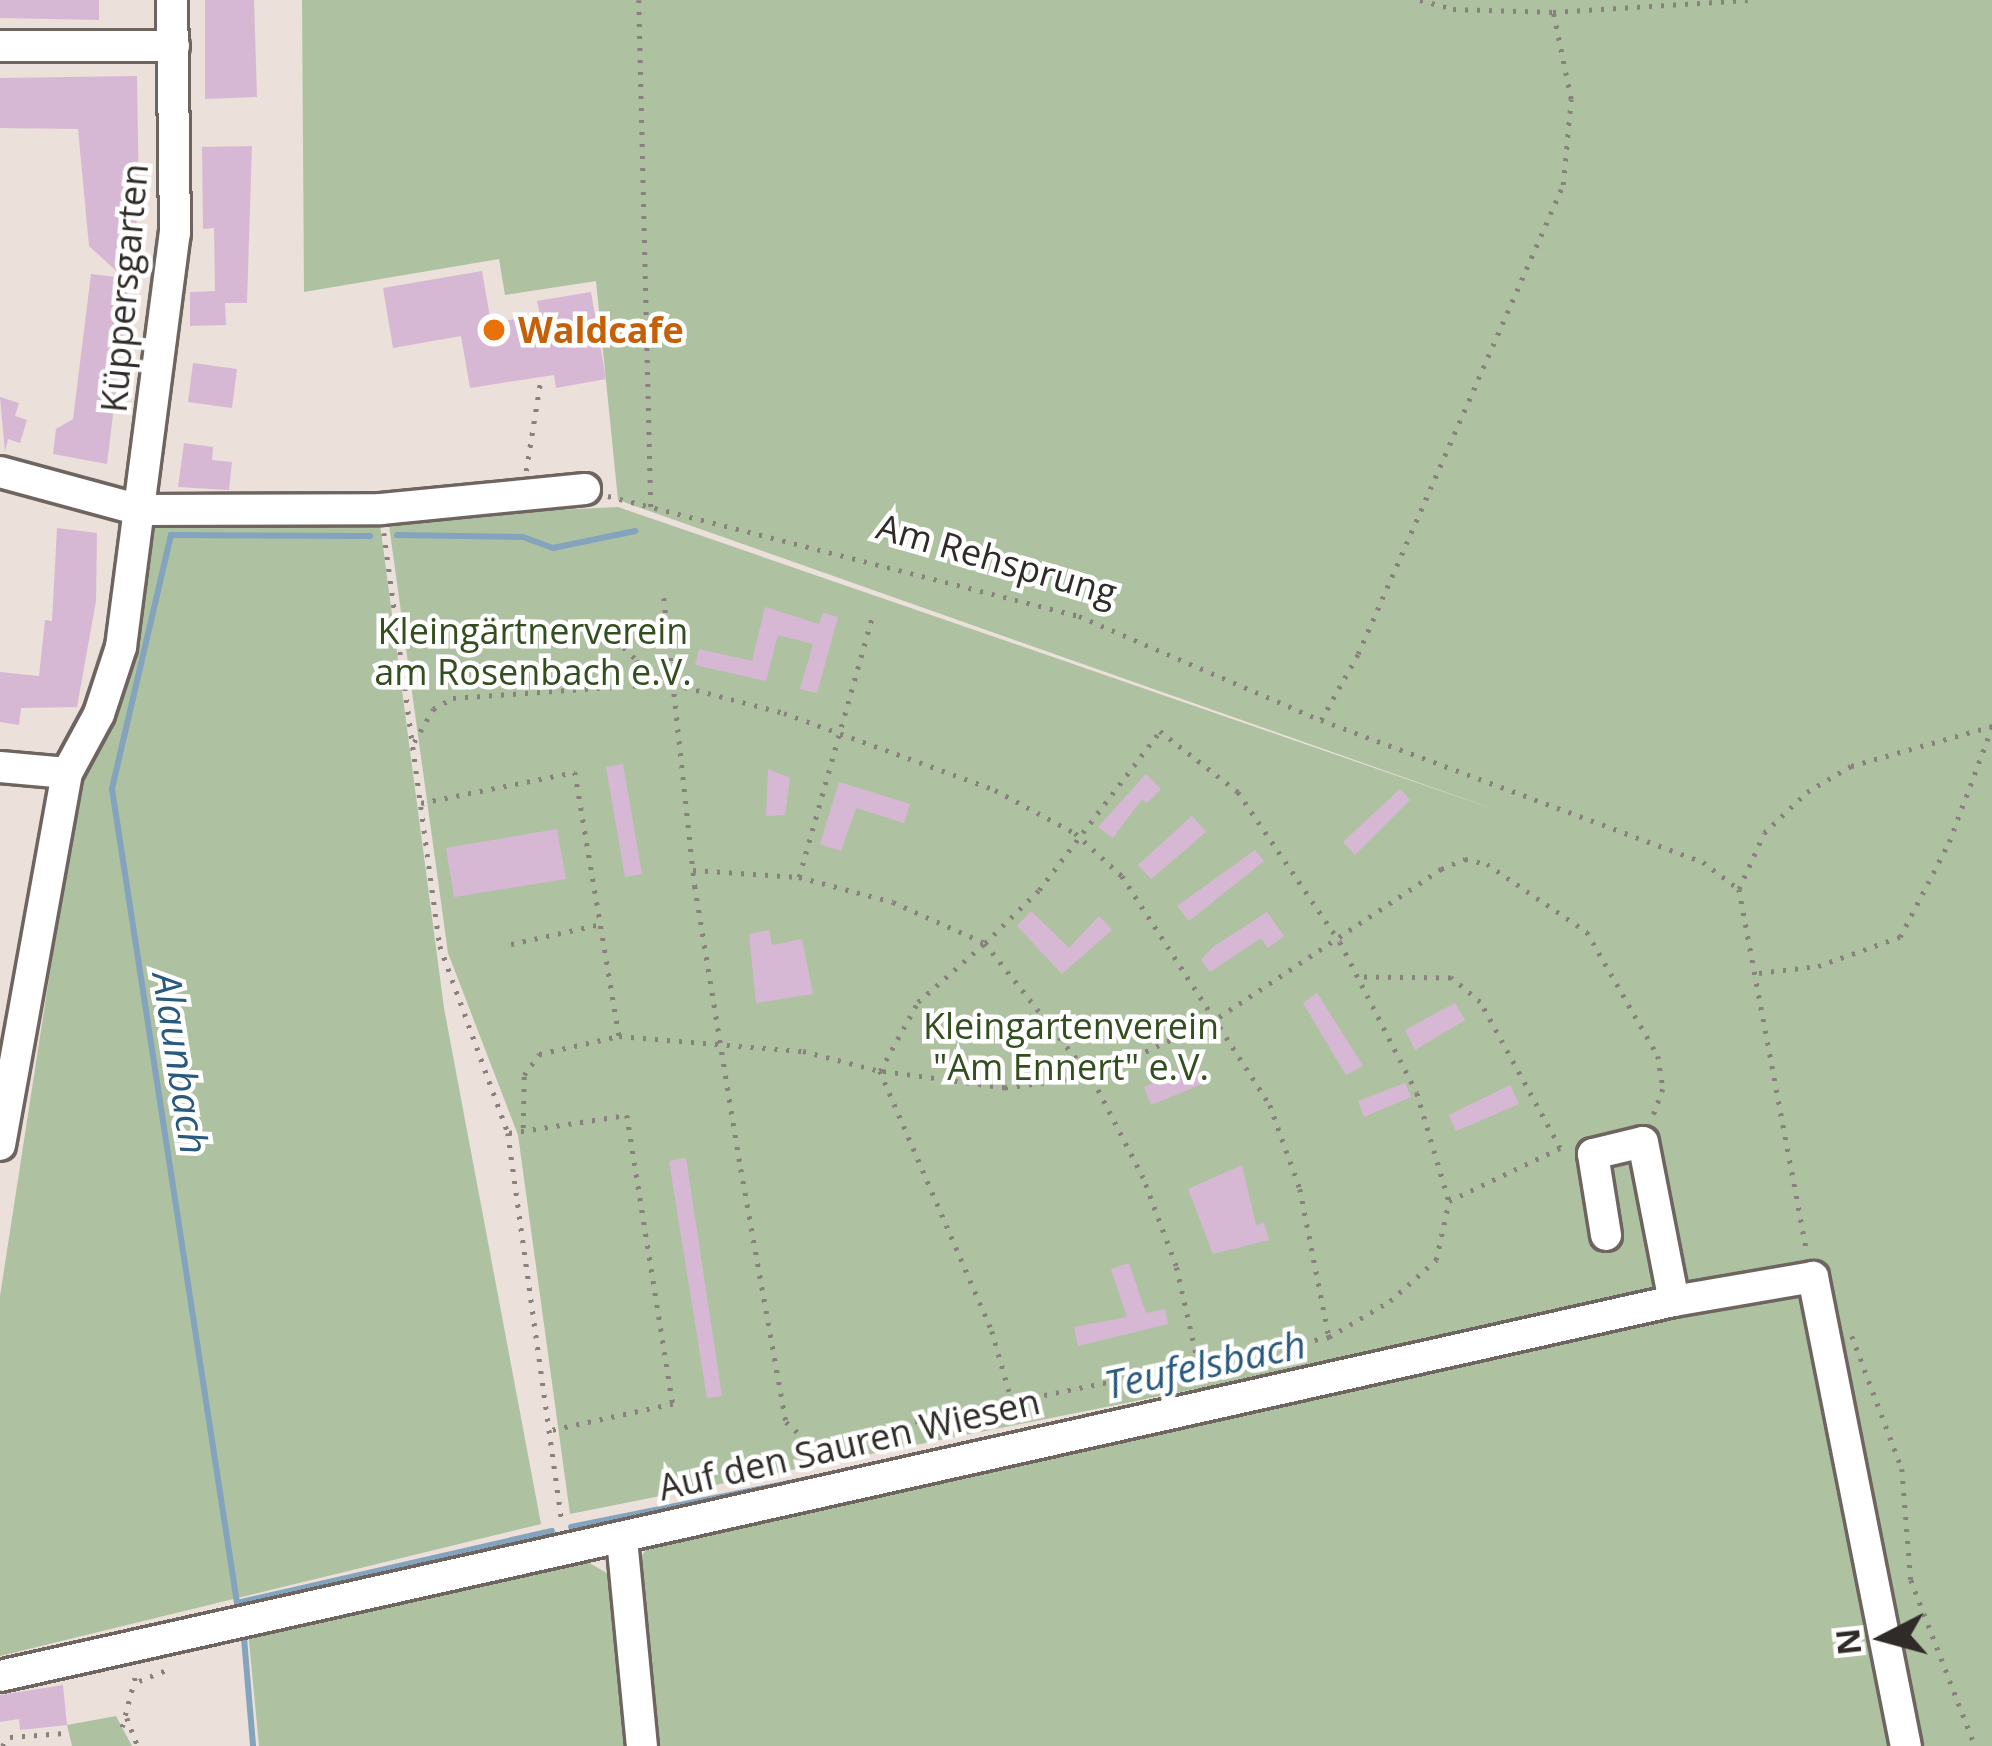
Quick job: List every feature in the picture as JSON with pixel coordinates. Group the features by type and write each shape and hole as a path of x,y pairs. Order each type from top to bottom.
{"street":[{"name":"Küppersgarten","path":"140,510 175,234 172,0"},
{"path":"0,46 174,46"},
{"path":"0,472 140,510 381,509 585,489"},
{"path":"0,1145 67,772 99,715 121,647 140,510"},
{"path":"0,767 67,772"},
{"path":"1606,1235 1593,1154 1643,1142 1674,1301"},
{"path":"1813,1277 1906,1746"},
{"name":"Auf den Sauren Wiesen","path":"0,1676 1674,1301 1813,1277"},
{"path":"622,1539 642,1746"}],"path":[{"path":"639,0 651,509"},
{"path":"1420,0 1453,10 1553,12 1748,0"},
{"path":"1321,720 1358,654 1563,184 1571,99 1553,12"},
{"path":"531,442 541,377"},
{"name":"Am Rehsprung","path":"585,489 1079,616 1321,720 1688,856 1739,889"},
{"path":"381,509 440,946 508,1133 566,1546"},
{"path":"664,598 693,870 786,1422 809,1443 1329,1337 1390,1301 1436,1260 1449,1202 1418,1093 1360,977 1238,792 1160,731 1076,833 1039,890 918,1002 880,1071"},
{"path":"800,877 873,614"},
{"path":"590,634 615,639 637,660 644,685"},
{"path":"412,745 433,709 453,698 674,684 841,734 995,790 1076,833 1122,876 1219,1017 1270,1106 1300,1189 1329,1337"},
{"path":"1813,1277 1739,889 1764,833 1808,792 1851,766 1992,726"},
{"path":"1758,974 1818,966 1900,938 1948,842 1992,726"},
{"path":"421,803 575,772 619,1036"},
{"path":"523,1128 524,1076 539,1054 619,1036 723,1042 1005,1088 1090,1077 1219,1017 1465,859 1587,932 1658,1056 1663,1088 1643,1142"},
{"path":"693,870 800,877 893,902 985,943 1090,1077 1152,1200 1198,1364"},
{"path":"512,944 601,924"},
{"path":"1360,977 1451,978 1480,1002 1560,1148 1449,1202"},
{"path":"880,1071 992,1331 1012,1405"},
{"path":"508,1133 617,1114 632,1124 673,1404 549,1431"},
{"path":"1839,1316 1865,1356 1895,1447 1911,1580 1975,1746"},
{"path":"139,1681 172,1668"},
{"path":"122,1727 139,1681 137,1672"},
{"path":"127,1717 139,1746"},
{"path":"2,1746 10,1737 64,1733"}],"green space":[{"path":"302,0 1992,0 1992,1746 1913,1746 1815,1275 1711,1286 570,1514 518,1135 448,953 388,518 618,507 1502,812 618,500 596,281 505,295 499,259 304,292"},
{"path":"377,501 444,1008 541,1524 0,1656 0,1296 76,803 132,650 154,520"},
{"path":"1810,1280 1902,1746 660,1746 641,1557 651,1542"},
{"path":"584,1560 607,1573 628,1746 259,1746 248,1631"},
{"path":"116,1716 132,1746 72,1746 67,1725"}],"building":[{"path":"0,0 99,0 99,20 0,18"},
{"path":"205,0 254,0 257,97 205,99"},
{"path":"137,76 139,202 107,464 53,454 56,429 73,419 91,274 124,278 89,246 78,129 0,128 0,78"},
{"path":"252,146 247,303 225,303 226,325 190,326 190,292 215,291 214,228 203,229 202,147"},
{"name":"Waldcafe","path":"482,271 491,323 540,315 537,301 591,292 606,379 556,388 554,375 470,388 461,336 393,348 383,288"},
{"path":"193,363 237,369 232,408 188,402"},
{"path":"0,397 19,403 15,416 27,420 20,443 8,439 5,452"},
{"path":"184,443 213,447 212,460 232,462 229,490 178,487"},
{"path":"57,528 97,533 96,601 77,707 21,708 19,725 0,722 0,672 39,676 45,620 52,621"},
{"path":"765,607 819,624 823,613 838,617 817,693 800,689 813,644 778,635 766,681 695,665 699,649 752,661"},
{"path":"623,764 642,874 625,877 606,767"},
{"path":"768,769 790,778 785,815 766,816"},
{"path":"1146,774 1161,789 1147,803 1142,799 1113,838 1098,827"},
{"path":"839,782 910,804 904,823 856,808 841,851 820,844"},
{"path":"1400,789 1410,800 1355,855 1343,842"},
{"path":"1192,816 1206,832 1151,879 1138,865"},
{"path":"557,829 566,879 454,897 446,848"},
{"path":"1255,850 1264,861 1189,921 1177,906"},
{"path":"1031,911 1069,948 1099,916 1112,930 1062,974 1017,926"},
{"path":"1267,912 1284,936 1268,948 1261,938 1210,972 1201,960 1213,947"},
{"path":"769,930 772,945 802,939 813,994 756,1003 749,934"},
{"path":"1317,993 1363,1066 1346,1075 1303,1003"},
{"path":"1455,1003 1465,1020 1415,1050 1405,1030"},
{"path":"1194,1066 1202,1084 1151,1105 1144,1087"},
{"path":"1405,1083 1411,1097 1364,1117 1358,1101"},
{"path":"1510,1085 1519,1104 1456,1131 1449,1115"},
{"path":"686,1158 722,1396 707,1398 669,1161"},
{"path":"1242,1165 1256,1225 1264,1223 1269,1240 1213,1254 1188,1189"},
{"path":"1129,1263 1146,1313 1165,1309 1168,1324 1078,1346 1074,1327 1127,1317 1111,1269"},
{"path":"63,1685 67,1725 20,1730 19,1719 0,1722 0,1695"}],"waterway":[{"path":"397,535 523,537 553,548 635,531"},
{"name":"Alaunbach","path":"370,536 171,535 112,789 237,1603 552,1531"},
{"name":"Teufelsbach","path":"571,1527 813,1478"},
{"name":"Alaunbach","path":"244,1638 253,1746"}],"place":[{"name":"Waldcafe","path":"494,330"}],"park label":[{"name":"Kleingärtnerverein am Rosenbach e.V.","path":"533,650"},
{"name":"Kleingartenverein \"Am Ennert\" e.V.","path":"1071,1046"}]}
